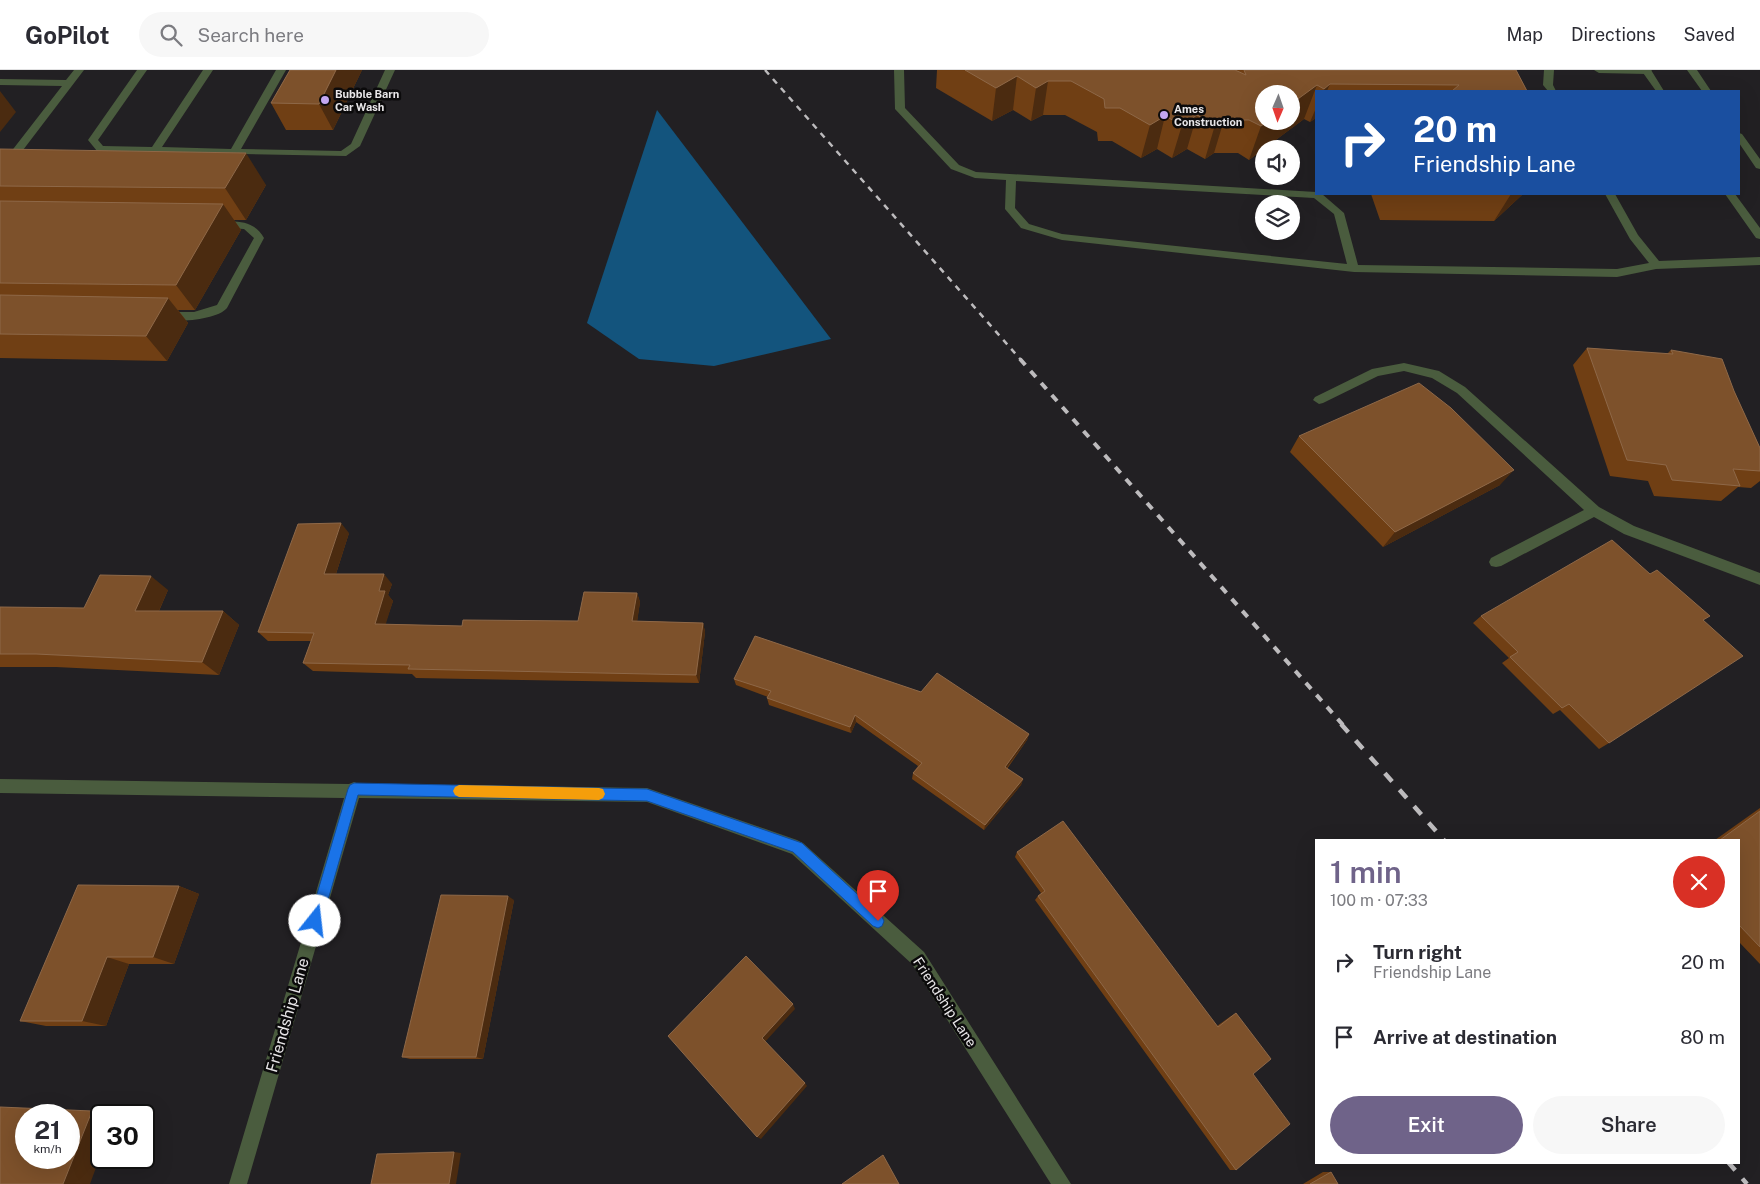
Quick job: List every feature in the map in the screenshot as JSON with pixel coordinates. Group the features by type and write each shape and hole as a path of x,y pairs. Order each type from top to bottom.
{"street":[{"path":"0,173 79,70"},
{"path":"142,70 93,140 100,149 343,154 355,146 390,70"},
{"path":"155,150 208,70"},
{"path":"234,152 281,70"},
{"path":"899,70 900,109 955,167 974,175 1315,195"},
{"path":"1549,70 1548,85 1551,90"},
{"path":"1598,70 1646,70 1659,90"},
{"path":"1692,70 1706,90"},
{"path":"0,82 68,83"},
{"path":"1740,137 1760,166"},
{"path":"1011,177 1010,209 1025,226 1062,237 1354,268 1396,270 1617,273 1656,265 1760,261"},
{"path":"1317,195 1339,213 1354,268"},
{"path":"1611,195 1634,237 1656,265"},
{"path":"1731,195 1760,236"},
{"path":"153,316 191,317 210,313 221,308 259,238 256,232 247,225 207,225"},
{"path":"1319,400 1376,372 1404,367 1435,374 1461,390 1594,511 1630,530 1760,579"},
{"path":"1496,562 1594,511"},
{"name":"Friendship Lane","path":"0,786 354,789 647,795 797,848 918,958 1062,1184"},
{"name":"Friendship Lane","path":"238,1184 354,789"}],"water":[{"path":"657,110 831,339 714,366 639,359 587,323"}],"building":[{"path":"290,70 336,70 319,104 271,103"},
{"path":"965,70 1235,70 1246,75 1244,70 1516,70 1526,90 1453,90 1459,85 1330,84 1324,89 1317,85 1300,97 1300,85 1255,85 1255,123 1249,120 1224,120 1215,125 1197,115 1182,125 1165,116 1150,125 1120,108 1105,108 1104,99 1071,81 1048,81 1036,88 1017,76 996,88"},
{"path":"0,149 246,153 225,188 0,186"},
{"path":"0,201 223,204 176,285 0,283"},
{"path":"0,295 168,298 146,336 0,334"},
{"path":"1587,348 1673,354 1671,350 1722,359 1734,391 1760,448 1760,471 1733,469 1740,486 1672,480 1666,465 1627,460"},
{"path":"1419,383 1451,408 1514,470 1395,532 1299,436"},
{"path":"341,523 324,574 384,574 379,591 385,591 375,624 462,626 463,620 578,621 584,592 637,593 632,621 703,623 696,675 408,669 410,665 303,663 314,633 258,632 298,524"},
{"path":"1612,540 1650,574 1657,570 1710,616 1703,620 1743,656 1609,743 1569,704 1562,708 1510,657 1518,652 1481,616"},
{"path":"100,575 151,576 135,611 223,611 202,662 0,654 0,607 84,608"},
{"path":"755,636 921,692 937,673 1029,734 1005,767 1023,779 985,825 913,773 922,763 855,715 850,727 767,698 771,691 734,679"},
{"path":"1760,811 1760,947 1740,926 1740,839 1721,839"},
{"path":"1063,821 1218,1027 1236,1013 1271,1059 1253,1074 1290,1124 1236,1170 1038,896 1045,891 1017,852"},
{"path":"78,885 179,886 153,957 107,957 82,1021 20,1021"},
{"path":"441,895 508,896 476,1057 402,1057"},
{"path":"746,956 793,1004 762,1038 805,1083 757,1137 668,1036"},
{"path":"0,1107 15,1108 15,1169 69,1169 63,1184 0,1184"},
{"path":"80,1110 90,1111 90,1116 80,1141"},
{"path":"454,1152 449,1184 371,1184 377,1154"},
{"path":"883,1155 899,1184 842,1184"},
{"path":"1331,1172 1338,1184 1310,1184"}],"railway":[{"path":"765,70 1021,360"},
{"path":"1020,359 1343,725"},
{"path":"1341,724 1443,839"},
{"path":"1730,1164 1747,1184"}],"slow traffic":[{"path":"459,791 599,794"}],"place":[{"name":"Bubble Barn Car Wash","path":"325,100"},
{"name":"Ames Construction","path":"1164,115"}],"route":[{"path":"315,921 354,789 647,795 797,848 878,921"}]}
